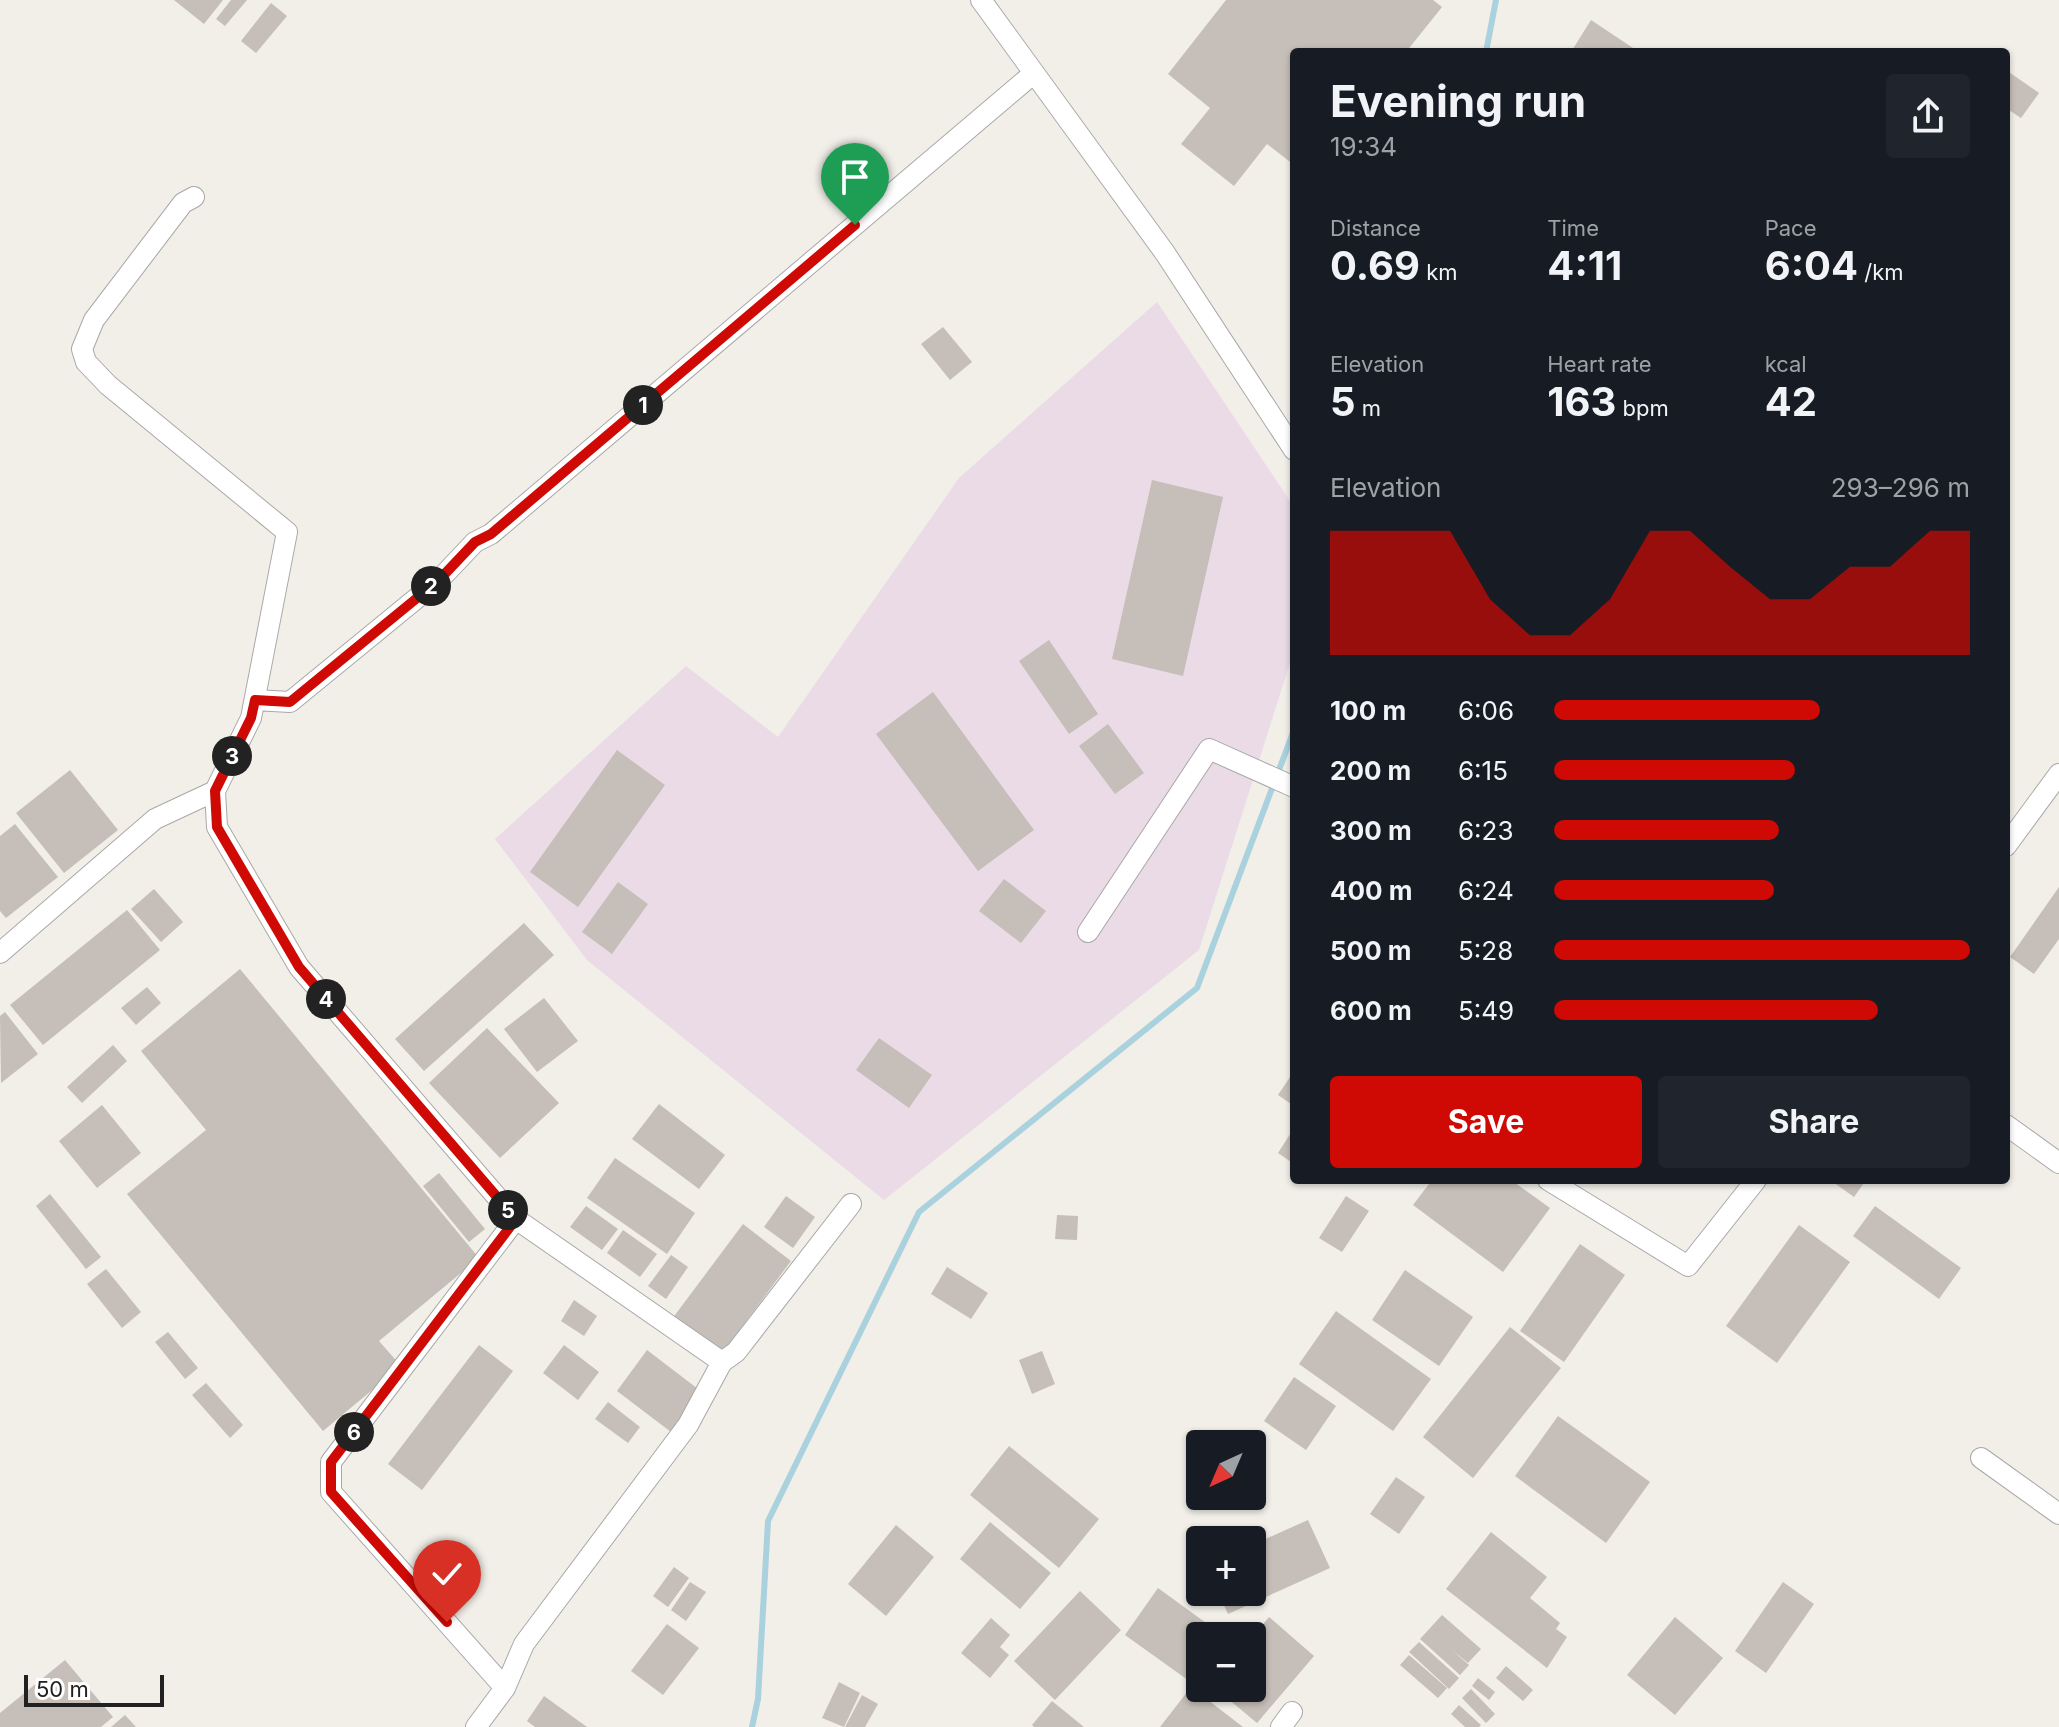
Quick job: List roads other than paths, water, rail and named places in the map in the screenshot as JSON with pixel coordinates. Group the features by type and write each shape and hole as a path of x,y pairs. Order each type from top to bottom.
{"street":[{"path":"981,0 1165,253 1290,444"},
{"path":"255,700 290,702 439,580 475,542 491,534 1034,73"},
{"path":"194,197 183,203 94,320 82,349 86,362 108,385 287,532 251,718 215,791 217,827 299,967 516,1219 722,1362"},
{"path":"1088,932 1209,749 1290,785"},
{"path":"2010,841 2059,774"},
{"path":"0,953 155,819 215,791"},
{"path":"2010,1128 2059,1163"},
{"path":"1555,1184 1688,1266 1753,1184"},
{"path":"476,1727 505,1688 524,1644 688,1425 722,1362 736,1352 851,1204"},
{"path":"505,1688 331,1492 331,1462 516,1219"},
{"path":"1981,1458 2059,1514"}],"waterway":[{"path":"1487,48 1496,0"},
{"path":"752,1727 758,1699 768,1521 919,1212 1197,988 1290,741"}]}
